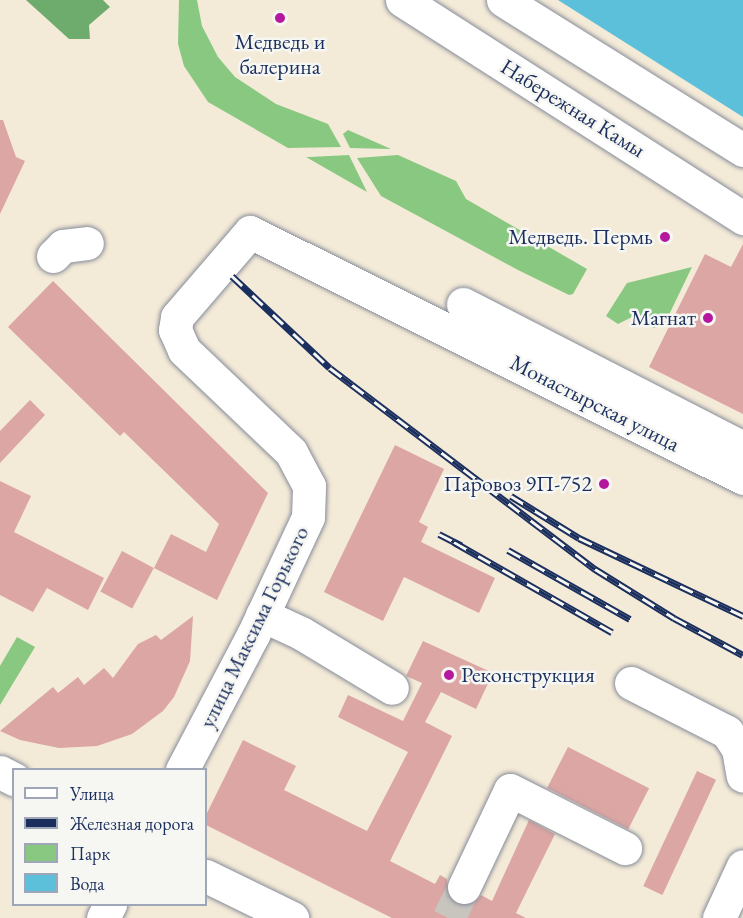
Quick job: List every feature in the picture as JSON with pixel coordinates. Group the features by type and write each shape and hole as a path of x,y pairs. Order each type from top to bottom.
{"street":[{"name":"Набережная Камы","path":"402,0 743,218"},
{"path":"503,0 743,150"},
{"name":"Монастырская улица","path":"184,350 175,330 177,317 250,232 455,316 538,344 743,448"},
{"path":"53,256 63,246 87,243"},
{"name":"Монастырская улица","path":"455,316 743,478"},
{"name":"улица Максима Горького","path":"183,768 262,615 308,517 309,486 291,452 184,350"},
{"path":"262,615 301,633 392,688"},
{"path":"631,683 727,732 738,749 743,776"},
{"path":"464,887 510,790 625,848"},
{"path":"719,918 743,866"},
{"path":"207,877 274,914"}],"green space":[{"path":"26,0 103,0 110,7 89,25 90,39 69,39"},
{"path":"179,0 197,0 202,26 218,57 235,77 276,104 328,124 341,147 288,148 208,102 184,66 178,44"},
{"path":"348,130 391,149 350,148 343,134"},
{"path":"349,155 367,192 306,157 310,157"},
{"path":"398,155 456,181 466,199 587,269 573,294 569,295 518,270 381,196 357,158"},
{"path":"692,267 666,321 654,328 632,317 618,324 606,316 627,283"},
{"path":"17,637 35,647 0,705 0,666"}],"water":[{"path":"558,0 743,0 743,117"}],"building":[{"path":"0,120 3,120 16,157 25,161 0,214"},
{"name":"Магнат","path":"743,244 743,414 649,367 705,254 731,267"},
{"path":"53,281 268,493 217,600 154,568 171,534 206,552 219,524 124,432 120,436 8,327"},
{"path":"30,400 45,415 0,463 0,431"},
{"path":"395,445 444,469 419,522 428,527 421,542 495,578 479,613 404,577 383,621 324,592"},
{"path":"0,481 31,496 14,532 104,578 88,610 47,588 33,612 0,595"},
{"path":"122,551 154,568 132,609 100,592"},
{"path":"193,616 190,661 174,697 163,711 132,734 97,746 59,748 20,740 0,731 53,687 58,693 78,677 84,685 104,668 113,678 138,644 156,635 161,640"},
{"path":"423,641 493,673 476,709 441,692 425,722 452,736 390,861 435,884 440,875 447,879 448,897 457,904 474,903 481,895 492,901 529,820 555,834 516,913 526,918 392,918 207,826 207,813 243,740 296,766 284,790 367,831 408,752 338,717 348,695 403,721 422,683 406,676"},
{"path":"568,747 649,788 628,829 547,788"},
{"path":"697,771 716,780 662,895 643,886"}],"tunnel":[{"path":"449,918 464,887"}],"railway":[{"path":"232,276 330,368 595,569 674,618 743,655"},
{"path":"511,496 579,538 743,616"},
{"path":"439,534 461,545"},
{"path":"454,542 612,632"},
{"path":"508,550 630,619"}],"place":[{"name":"Медведь и балерина","path":"280,18"},
{"name":"Медведь. Пермь","path":"665,237"},
{"name":"Магнат","path":"708,318"},
{"name":"Паровоз 9П-752","path":"604,484"},
{"name":"Реконструкция","path":"449,675"}]}
